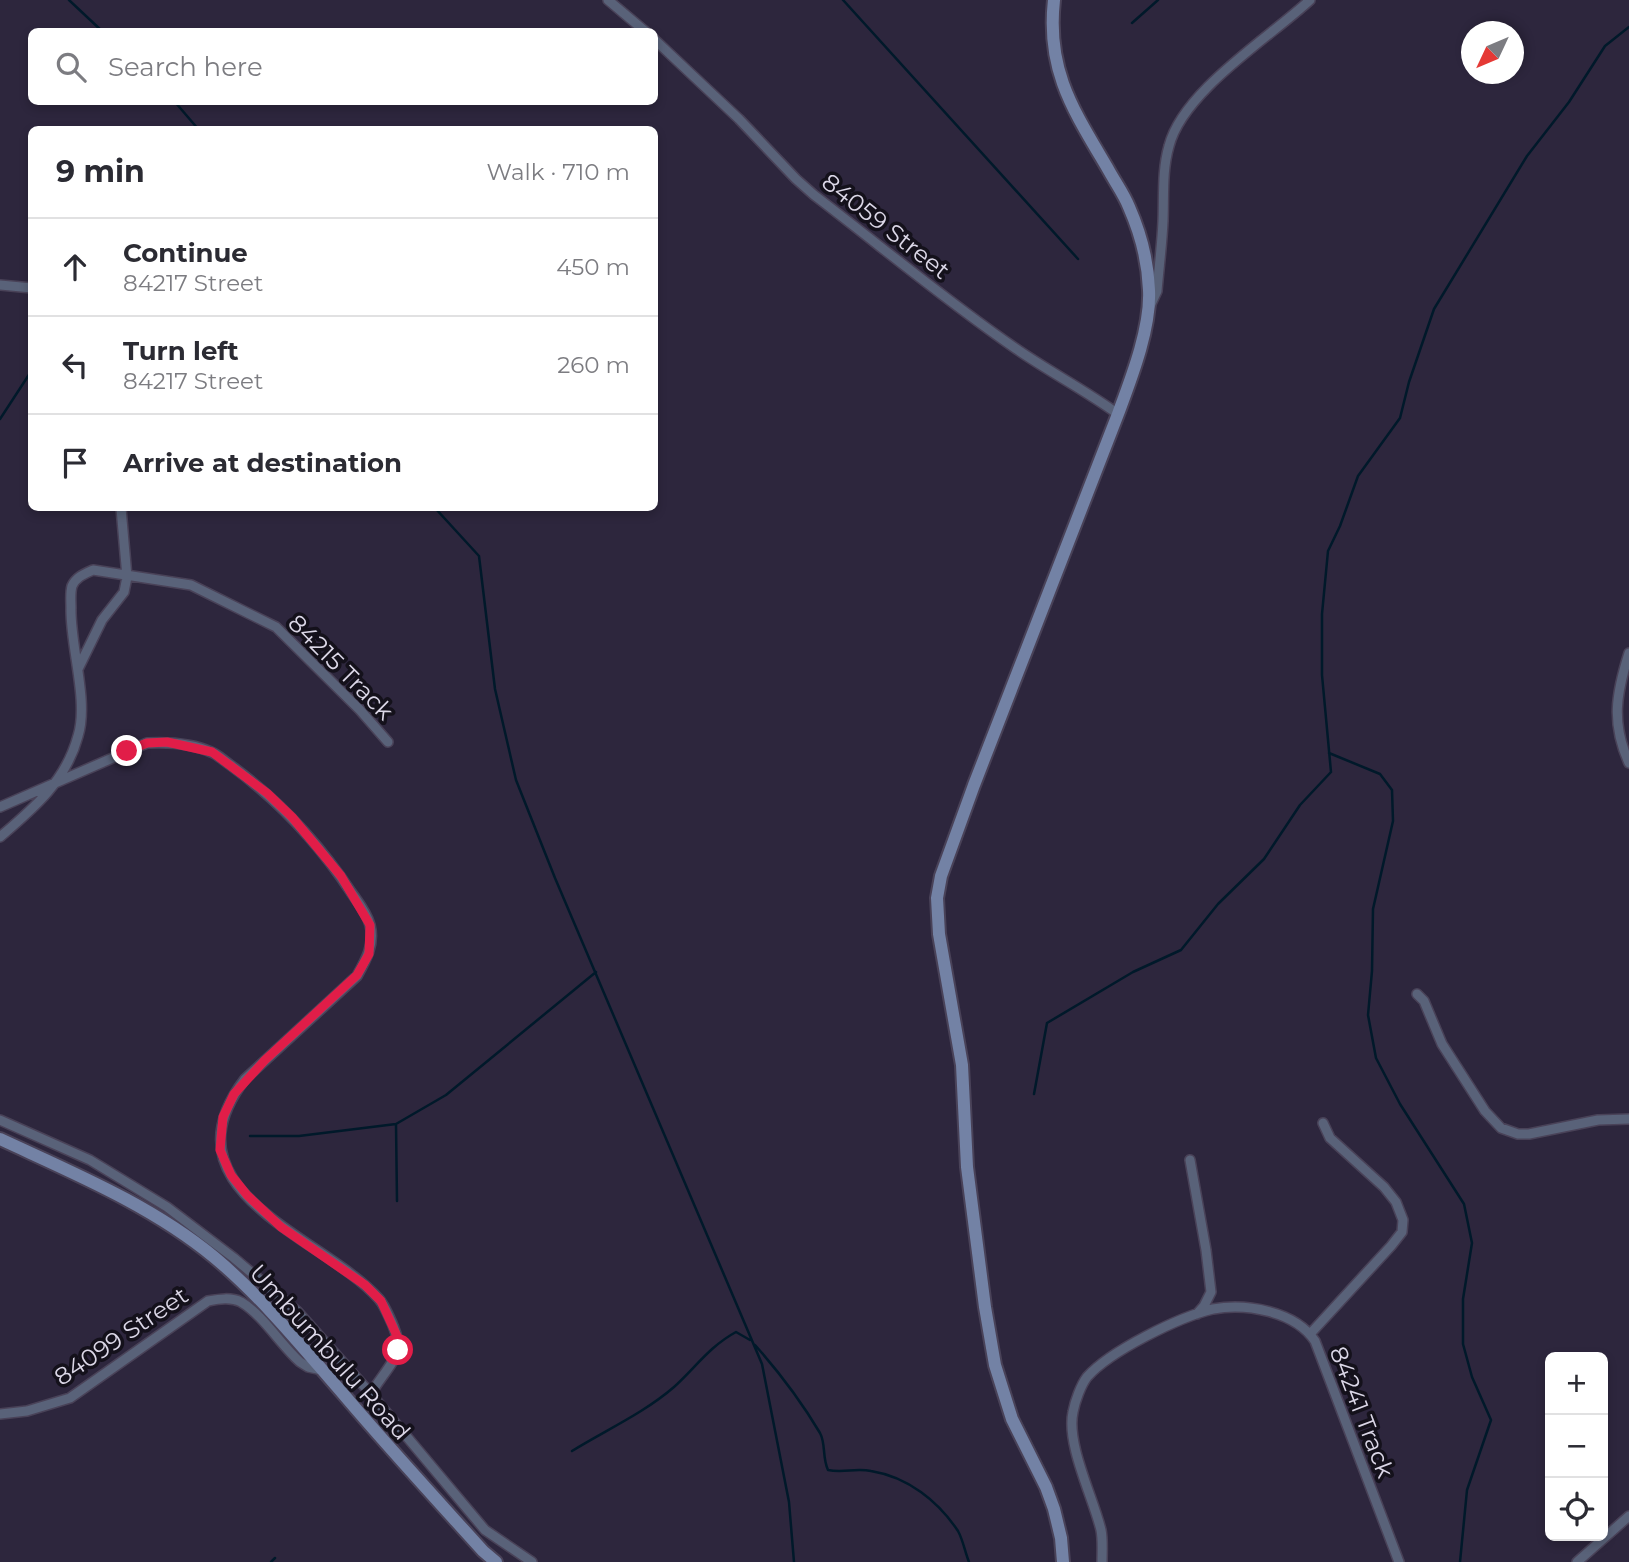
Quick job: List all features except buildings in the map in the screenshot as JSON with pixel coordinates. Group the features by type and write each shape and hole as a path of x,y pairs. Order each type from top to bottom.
{"street":[{"path":"608,0 641,28"},
{"path":"1054,0 1052,32 1061,80 1073,110 1129,206 1145,262 1149,291 1147,314 1135,368 974,785 941,876 937,898 939,934 962,1065 967,1167 995,1365 1012,1419 1050,1498 1061,1538 1063,1562"},
{"path":"1147,314 1157,290 1164,175 1169,144 1181,118 1203,93 1257,43 1310,0"},
{"name":"84059 Street","path":"658,43 814,195 970,316 1118,414"},
{"path":"0,285 28,288"},
{"path":"0,836 45,797 69,762 79,734 81,713 77,671 102,620 124,592 127,577 121,511"},
{"name":"84215 Track","path":"77,671 70,619 71,589 81,575 93,570 116,572 127,577 191,585 276,627 388,742"},
{"path":"1629,653 1616,716 1619,742 1629,763"},
{"path":"0,807 147,743 167,742 212,752 267,793 292,817 341,876 362,907 370,925 371,938 369,954 357,975 239,1087 223,1117 220,1150 231,1175 247,1195 281,1227 365,1285 381,1301 397,1336 398,1350 371,1394"},
{"path":"1417,994 1424,1001 1443,1044 1485,1111 1501,1128 1518,1134 1529,1134 1598,1120 1629,1119"},
{"path":"0,1120 90,1160 167,1207 234,1258 297,1311 485,1530 532,1562"},
{"path":"1310,1334 1391,1246 1402,1232 1404,1220 1396,1202 1330,1138 1323,1123"},
{"name":"Umbumbulu Road","path":"0,1139 107,1190 162,1220 213,1257 269,1309 473,1540 496,1562"},
{"path":"1190,1160 1211,1292 1195,1316"},
{"name":"84099 Street","path":"0,1414 27,1411 70,1398 208,1301 223,1298 239,1301 253,1312 300,1362 321,1370"},
{"name":"84241 Track","path":"1102,1562 1102,1533 1074,1445 1072,1428 1073,1412 1085,1379 1128,1346 1172,1324 1215,1309 1247,1307 1280,1315 1310,1334 1330,1376 1399,1562"},
{"path":"1577,1562 1629,1517"},
{"path":"473,1540 485,1530"}],"waterway":[{"path":"69,0 99,28"},
{"path":"843,0 1078,259"},
{"path":"1132,23 1158,0"},
{"path":"1034,1094 1047,1023 1133,972 1181,950 1218,904 1264,859 1300,805 1331,772 1322,675 1322,614 1328,551 1358,476 1400,418 1409,382 1434,309 1527,156 1569,102 1605,46 1629,27"},
{"path":"178,105 196,126"},
{"path":"0,419 28,376"},
{"path":"438,511 479,556 495,689 516,780 555,878 762,1364 789,1502 794,1562"},
{"path":"1329,753 1380,774 1392,790 1393,821 1373,909 1368,1015 1376,1058 1400,1104 1464,1204 1472,1243 1463,1299 1463,1344 1472,1377 1491,1420 1467,1490 1460,1562"},
{"path":"250,1136 299,1136 396,1124 446,1095 596,972"},
{"path":"396,1124 397,1201"},
{"path":"572,1451 662,1396 710,1351 736,1332 750,1340"},
{"path":"755,1345 789,1387 820,1433 828,1470 865,1470 885,1474 921,1492 941,1510 958,1531 969,1562"},
{"path":"271,1562 275,1558"}],"route":[{"path":"127,751 147,743 167,742 212,752 267,793 292,817 341,876 362,907 370,925 371,938 369,954 357,975 342,992 245,1079 223,1117 220,1150 231,1175 247,1195 281,1227 365,1285 381,1301 397,1336 398,1350"}]}
